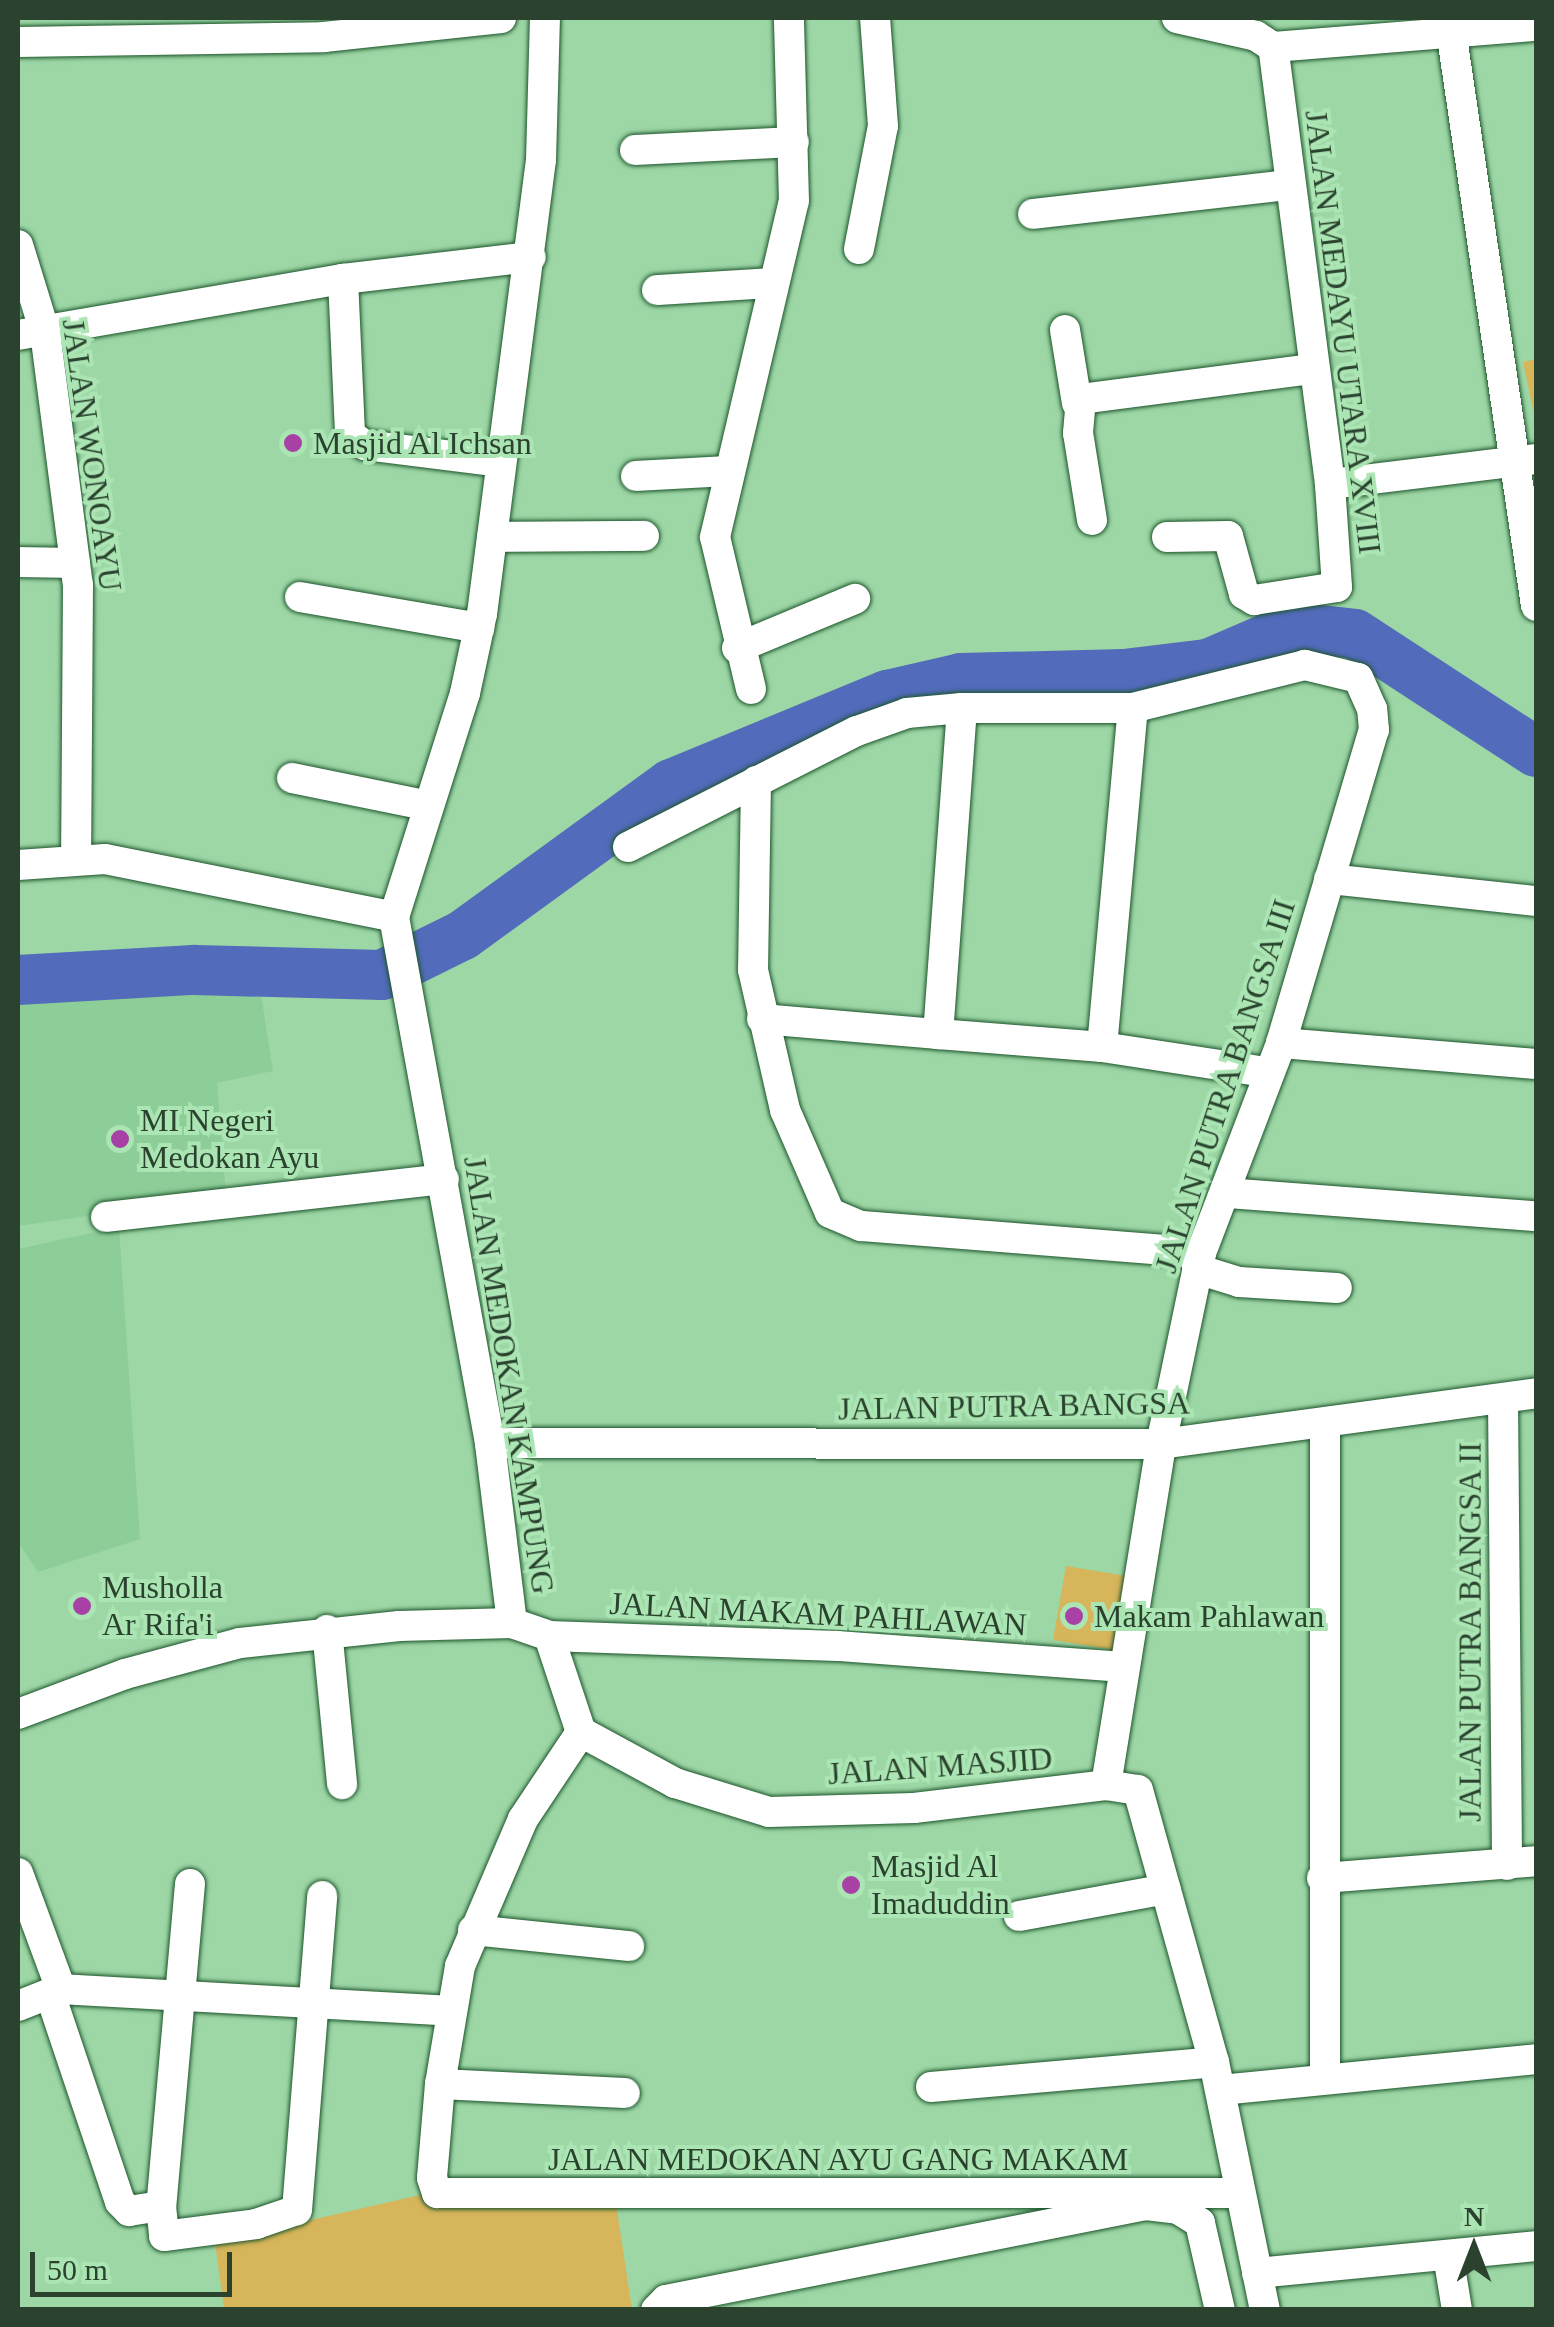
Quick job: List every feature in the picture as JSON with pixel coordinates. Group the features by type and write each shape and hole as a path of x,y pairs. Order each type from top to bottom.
{"street":[{"path":"18,42 210,41 501,18"},
{"path":"18,865 76,858 395,926 479,628 531,258 545,18"},
{"path":"751,689 737,648 715,536 770,283 794,201 789,18"},
{"path":"859,249 883,126 875,18"},
{"path":"1178,18 1262,34 1452,37 1536,26"},
{"name":"JALAN MEDAYU UTARA XVIII","path":"1167,536 1228,536 1244,594 1254,600 1329,591 1339,580 1330,484 1262,34"},
{"path":"1452,37 1526,460 1536,606"},
{"path":"635,150 794,142"},
{"path":"1033,214 1287,185"},
{"name":"JALAN WONOAYU","path":"18,245 75,563 76,858"},
{"path":"31,334 343,279 531,258"},
{"path":"343,279 350,435 365,445 501,462"},
{"path":"657,290 770,283"},
{"path":"1065,330 1092,520"},
{"path":"1077,403 1313,369"},
{"path":"1330,484 1526,460"},
{"path":"636,476 728,471"},
{"path":"492,537 644,536"},
{"path":"18,562 75,563"},
{"path":"300,597 479,628"},
{"path":"737,648 855,599"},
{"name":"JALAN PUTRA BANGSA III","path":"1106,1784 1161,1444 1199,1261 1227,1193 1266,1072 1281,1042 1374,730 1372,710 1358,678 1305,665 1133,708"},
{"path":"938,1034 962,708"},
{"path":"628,847 857,730 907,713 962,708 1133,708 1102,1047"},
{"path":"292,778 426,805"},
{"path":"756,782 753,970 784,1110 830,1213 862,1226 1199,1261 1238,1282 1336,1288"},
{"path":"1329,879 1536,901"},
{"name":"JALAN MEDOKAN KAMPUNG","path":"18,1714 144,1668 240,1643 327,1630 512,1623 490,1443 395,926"},
{"path":"762,1019 1102,1047 1266,1072"},
{"path":"1281,1042 1536,1064"},
{"path":"106,1217 444,1178"},
{"path":"1227,1193 1536,1216"},
{"name":"JALAN PUTRA BANGSA","path":"490,1443 1161,1444 1536,1394"},
{"name":"JALAN PUTRA BANGSA II","path":"1503,1399 1522,1863"},
{"path":"1325,1422 1325,2078"},
{"name":"JALAN MAKAM PAHLAWAN","path":"512,1623 548,1636 779,1643 1122,1667"},
{"path":"327,1630 342,1784"},
{"path":"548,1636 581,1732 522,1819 472,1930 450,2010 440,2084 625,2094"},
{"name":"JALAN MASJID","path":"581,1732 675,1783 769,1812 914,1808 1106,1784"},
{"path":"1106,1784 1138,1790 1147,1805 1217,2076 1265,2310"},
{"path":"1322,1878 1522,1863"},
{"path":"18,1873 120,2202 129,2211 161,2206"},
{"path":"190,1884 161,2206 164,2236 256,2224 297,2210 322,1896"},
{"path":"1019,1916 1166,1890"},
{"path":"472,1930 628,1946"},
{"path":"18,2006 55,1992 450,2010"},
{"path":"931,2086 1217,2076 1325,2078 1536,2059"},
{"name":"JALAN MEDOKAN AYU GANG MAKAM","path":"440,2084 432,2178 437,2193 1239,2193"},
{"path":"656,2310 666,2300 1146,2205 1178,2209 1200,2223 1220,2310"},
{"path":"1257,2273 1536,2246"},
{"path":"1448,2254 1457,2310"}],"shaded area":[{"path":"1536,359 1536,423 1523,362"},
{"name":"MI Negeri Medokan Ayu","path":"259,982 273,1071 217,1083 226,1196 18,1226 18,992"},
{"path":"119,1227 140,1539 38,1572 18,1542 18,1249"},
{"path":"1066,1566 1126,1576 1113,1650 1053,1640"},
{"path":"420,2195 616,2204 632,2309 224,2309 215,2242"}],"waterway":[{"path":"18,980 194,970 382,975 463,935 671,784 887,695 961,678 1124,674 1208,664 1294,627 1355,634 1536,752"}],"place":[{"name":"Masjid Al Ichsan","path":"293,443"},
{"name":"MI Negeri Medokan Ayu","path":"120,1139"},
{"name":"Musholla Ar Rifa'i","path":"82,1606"},
{"name":"Makam Pahlawan","path":"1074,1616"},
{"name":"Masjid Al Imaduddin","path":"851,1885"}]}
